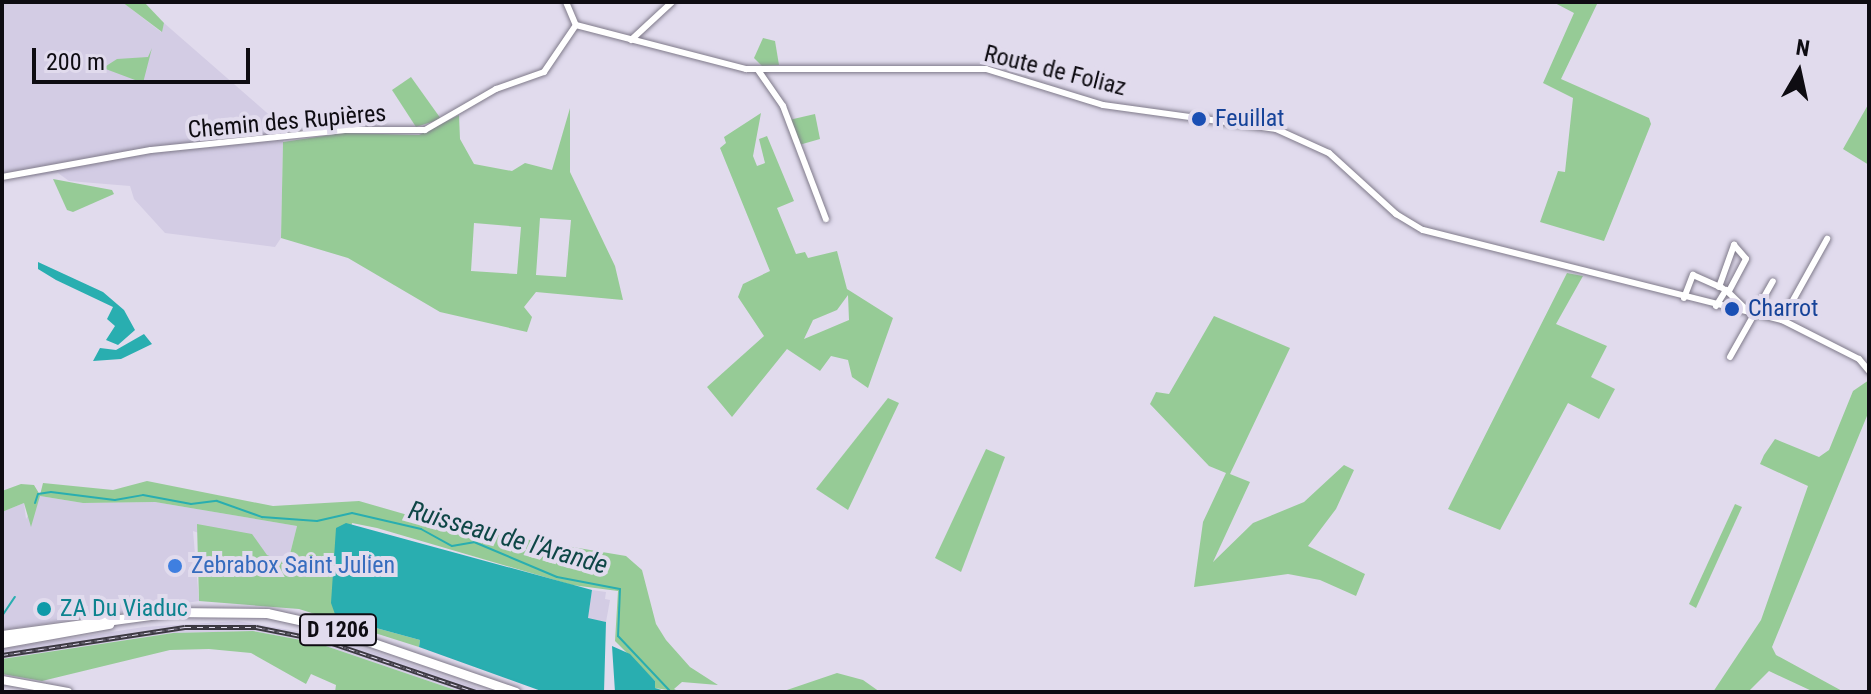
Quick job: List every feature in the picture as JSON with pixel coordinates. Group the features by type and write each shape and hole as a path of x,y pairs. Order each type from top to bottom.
{"main road":[{"name":"D 1206","path":"2,635 151,615 219,610 296,618 516,692"},
{"name":"D 1206","path":"2,643 151,615"}],"street":[{"path":"566,2 576,25"},
{"path":"631,40 672,2"},
{"name":"Route de Foliaz","path":"576,25 758,70 986,69 1103,105 1276,129 1329,153 1396,214 1439,237 1782,320 1859,359"},
{"name":"Chemin des Rupières","path":"2,177 151,150 345,130 425,130 496,89 538,75 556,58 576,25"},
{"path":"758,70 783,106 826,219"},
{"path":"1782,320 1827,239"},
{"path":"1716,306 1746,259 1734,245 1725,289"},
{"path":"1684,298 1693,275 1725,289 1751,314"},
{"path":"1730,357 1751,314 1773,281"},
{"path":"1869,354 1859,359 1869,371"},
{"path":"2,680 68,692"}],"shaded area":[{"path":"2,2 122,2 161,32 164,23 289,132 283,142 281,238 275,247 165,233 134,199 130,186 69,181 58,173 2,180"},
{"path":"122,2 144,2 164,23 162,32"},
{"path":"1553,2 1598,2 1561,79 1649,118 1651,124 1604,241 1540,222 1558,171 1565,172 1573,98 1543,83 1574,13"},
{"path":"763,38 775,41 779,65 762,66 754,58"},
{"path":"152,48 143,83 103,68 117,59 148,57"},
{"path":"411,77 441,119 416,127 392,90"},
{"path":"1869,103 1869,165 1843,149"},
{"path":"570,108 570,172 615,266 623,300 536,292 524,307 532,317 527,332 440,312 348,258 281,238 283,142 344,133 419,135 459,115 460,139 474,164 512,171 525,163 552,170","holes":["540,218 571,220 566,277 536,275","474,223 521,227 517,274 471,271"]},
{"path":"761,113 753,156 757,166 765,163 759,139 767,136 794,201 777,208 796,254 805,252 808,258 837,251 847,289 893,318 868,388 852,377 848,360 831,356 820,371 787,349 732,417 707,387 764,336 738,297 743,284 770,271 720,148 726,143 724,137","holes":["848,295 849,320 804,339 813,320 837,310"]},
{"path":"815,114 820,139 799,145 789,120"},
{"path":"53,179 112,190 114,194 73,212 67,210"},
{"path":"38,262 103,292 124,310 135,330 118,345 106,340 115,326 107,319 113,307 56,280 38,269"},
{"path":"1567,273 1583,276 1556,324 1607,346 1591,377 1615,389 1599,419 1568,403 1500,530 1448,509"},
{"path":"1214,316 1290,348 1230,474 1250,482 1213,562 1253,523 1304,502 1344,465 1354,470 1336,509 1308,546 1365,574 1356,596 1320,580 1288,574 1194,587 1203,522 1226,473 1209,466 1150,404 1156,392 1169,394"},
{"path":"144,334 152,344 121,359 93,361 100,348 116,350"},
{"path":"1869,380 1869,411 1772,647 1776,655 1844,692 1814,692 1769,671 1748,692 1713,692 1761,620 1808,486 1760,464 1764,455 1775,439 1819,457 1829,450 1853,391"},
{"path":"888,398 899,403 848,510 816,489"},
{"path":"986,449 1005,457 961,572 935,558"},
{"path":"147,481 273,506 359,501 446,526 626,556 642,570 656,624 666,640 690,667 718,685 682,682 674,689 680,692 655,688 655,681 615,641 618,591 572,585 377,528 352,523 336,617 420,640 419,647 299,609 199,601 197,524 252,534 267,555 277,559 290,554 297,526 155,502 83,503 40,496 31,527 24,503 2,512 2,491 21,484 34,485 40,495 43,483 113,490"},
{"path":"40,496 83,503 155,502 297,526 290,554 277,559 193,531 199,601 2,630 2,512 24,503 26,519"},
{"path":"1735,504 1742,507 1696,608 1689,604"},
{"path":"346,523 592,590 588,618 606,622 604,692 544,692 419,647 420,640 336,617 331,603 336,528"},
{"path":"592,590 606,592 605,599 610,600 606,622 587,619"},
{"path":"238,621 331,637 490,692 461,692 317,643 253,631 173,633 2,659 2,649 144,627"},
{"path":"253,631 317,643 461,692 335,692 336,685 311,674 306,684 251,653 209,649 170,650 42,681 2,674 2,659 173,633"},
{"path":"612,646 630,654 655,681 655,688 668,692 615,692"},
{"path":"837,673 863,680 880,692 784,691"}],"waterway":[{"name":"Ruisseau de l'Arande","path":"35,503 38,494 51,492 115,500 143,495 191,504 217,501 262,517 317,521 352,513 421,529 452,546 474,542 557,577 620,589 618,636 671,692"},
{"name":"Ruisseau de l'Arande","path":"2,616 15,597"}],"railway":[{"path":"2,655 185,627 256,627 326,641 476,692"}],"place":[{"name":"Feuillat","path":"1199,119"},
{"name":"Charrot","path":"1732,309"},
{"name":"Zebrabox Saint Julien","path":"175,566"},
{"name":"ZA Du Viaduc","path":"44,609"}]}
